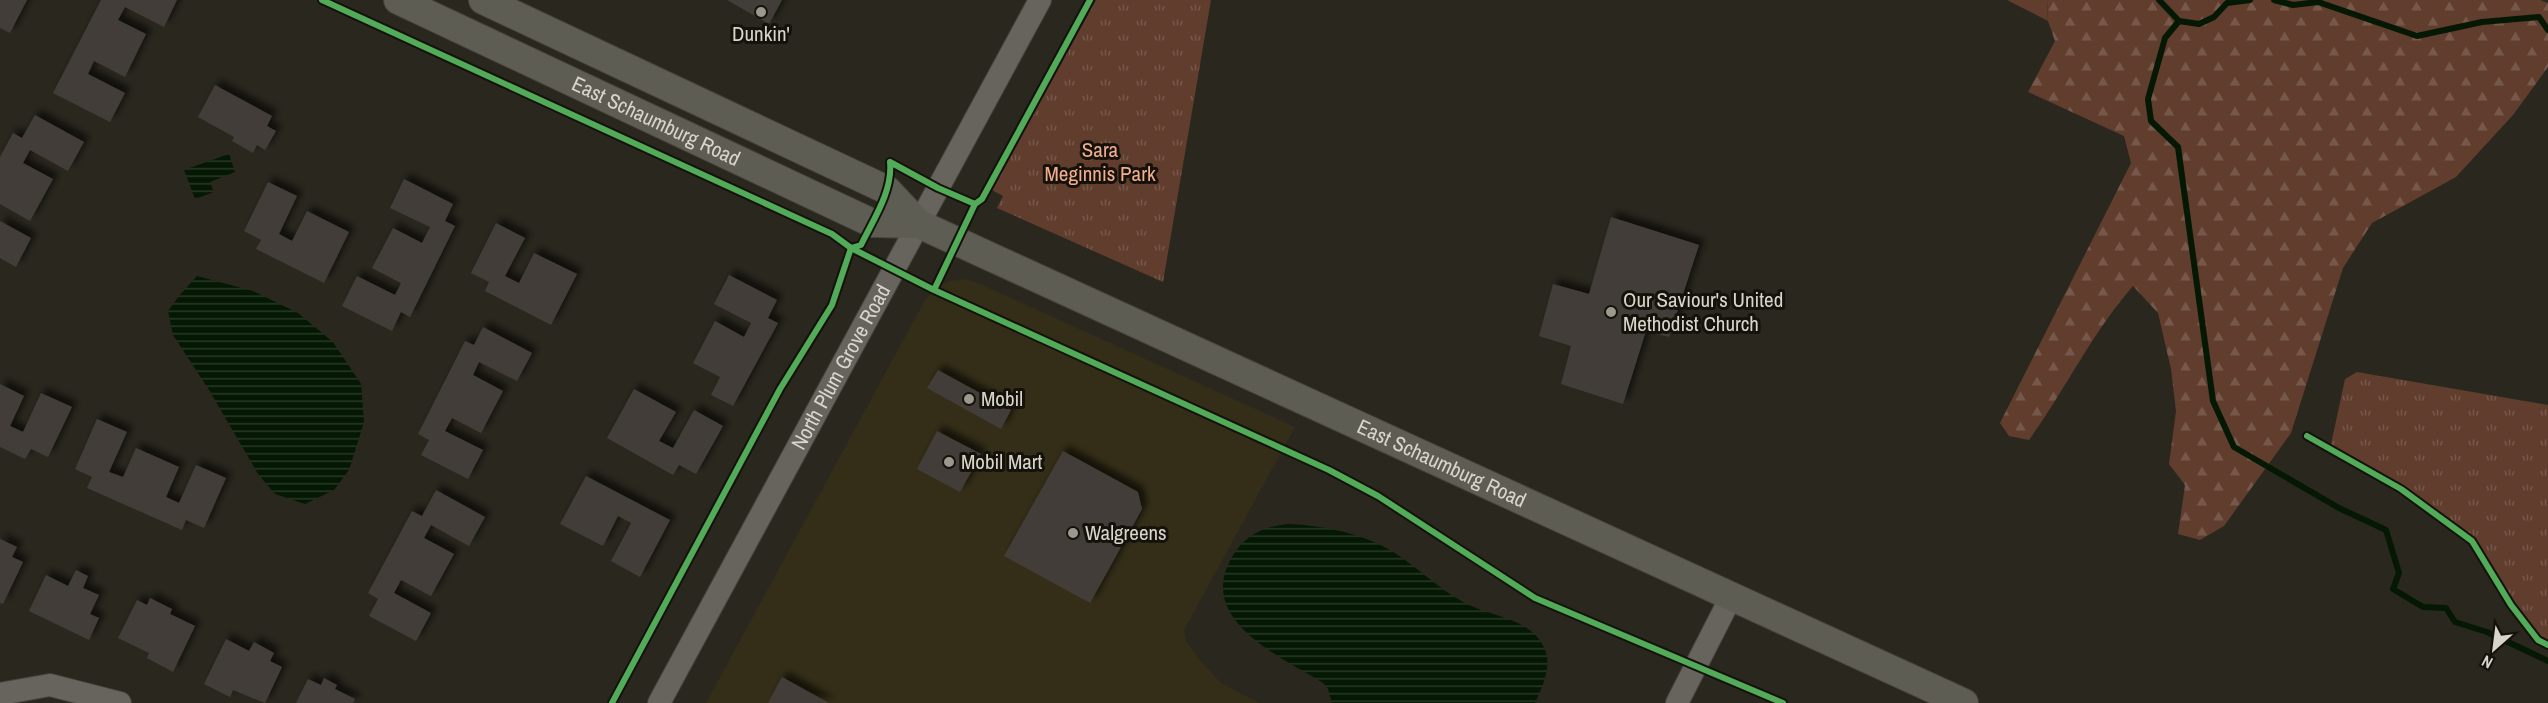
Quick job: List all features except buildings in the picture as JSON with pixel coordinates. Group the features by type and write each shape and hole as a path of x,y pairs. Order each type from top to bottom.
{"main road":[{"name":"East Schaumburg Road","path":"398,0 872,223 919,224"},
{"name":"East Schaumburg Road","path":"483,0 887,190 919,224 1964,703"}],"street":[{"name":"North Plum Grove Road","path":"659,703 1040,0"},
{"path":"1677,703 1731,597"},
{"path":"0,694 50,685 112,699 120,703"}],"shaded area":[{"path":"229,154 235,172 210,182 214,192 195,199 184,170"},
{"path":"197,276 253,291 298,313 333,342 361,384 364,422 349,470 334,490 305,504 275,494 258,474 209,390 173,335 168,311"},
{"path":"965,279 1295,427 1184,630 1186,641 1197,657 1221,683 1259,703 706,703 925,300 938,286 950,281"},
{"path":"1289,524 1350,533 1379,544 1461,601 1512,620 1532,632 1545,650 1547,657 1545,677 1535,703 1332,703 1328,689 1323,683 1266,649 1248,634 1234,618 1225,600 1224,580 1237,549 1256,533 1271,527"}],"green space":[{"name":"Sara Meginnis Park","path":"1096,0 1211,0 1163,282 997,208 1003,196 992,190"},
{"path":"2007,0 2047,0 2048,21"},
{"path":"2047,0 2540,0 2548,3 2548,67 2513,115 2456,177 2372,223 2343,268 2291,433 2224,526 2200,540 2178,534 2185,485 2169,464 2176,411 2171,369 2158,313 2133,286 2092,342 2029,440 2009,436 2000,423 2131,163 2124,136 2028,92 2055,41 2048,21"},
{"path":"2357,372 2548,405 2548,645 2538,640 2511,605 2472,541 2396,486 2330,449 2345,379"}],"waterway":[{"path":"2159,0 2179,21 2199,24 2214,17 2227,3 2250,0"},
{"path":"2274,0 2293,5 2318,2 2417,36 2482,22 2539,17 2548,30"},
{"path":"2179,21 2165,38 2148,99 2151,121 2178,147 2213,401 2234,447 2339,508 2386,530 2399,573 2393,589 2423,607 2446,608 2455,622 2487,632 2548,661"}],"cycle path":[{"path":"322,0 832,234 851,248 934,290 1329,470 1378,496 1535,598 1783,703"},
{"path":"890,162 938,188 975,204 982,199 1090,0"},
{"path":"851,248 861,245 881,205 888,184 890,162"},
{"path":"934,290 975,204"},
{"path":"612,703 780,389 832,305 851,248"},
{"path":"2307,436 2401,489 2472,541 2511,605 2538,640 2548,645"}],"place":[{"name":"Dunkin'","path":"761,12"},
{"name":"Our Saviour's United Methodist Church","path":"1611,312"},
{"name":"Mobil","path":"969,399"},
{"name":"Mobil Mart","path":"949,462"},
{"name":"Walgreens","path":"1073,533"}]}
